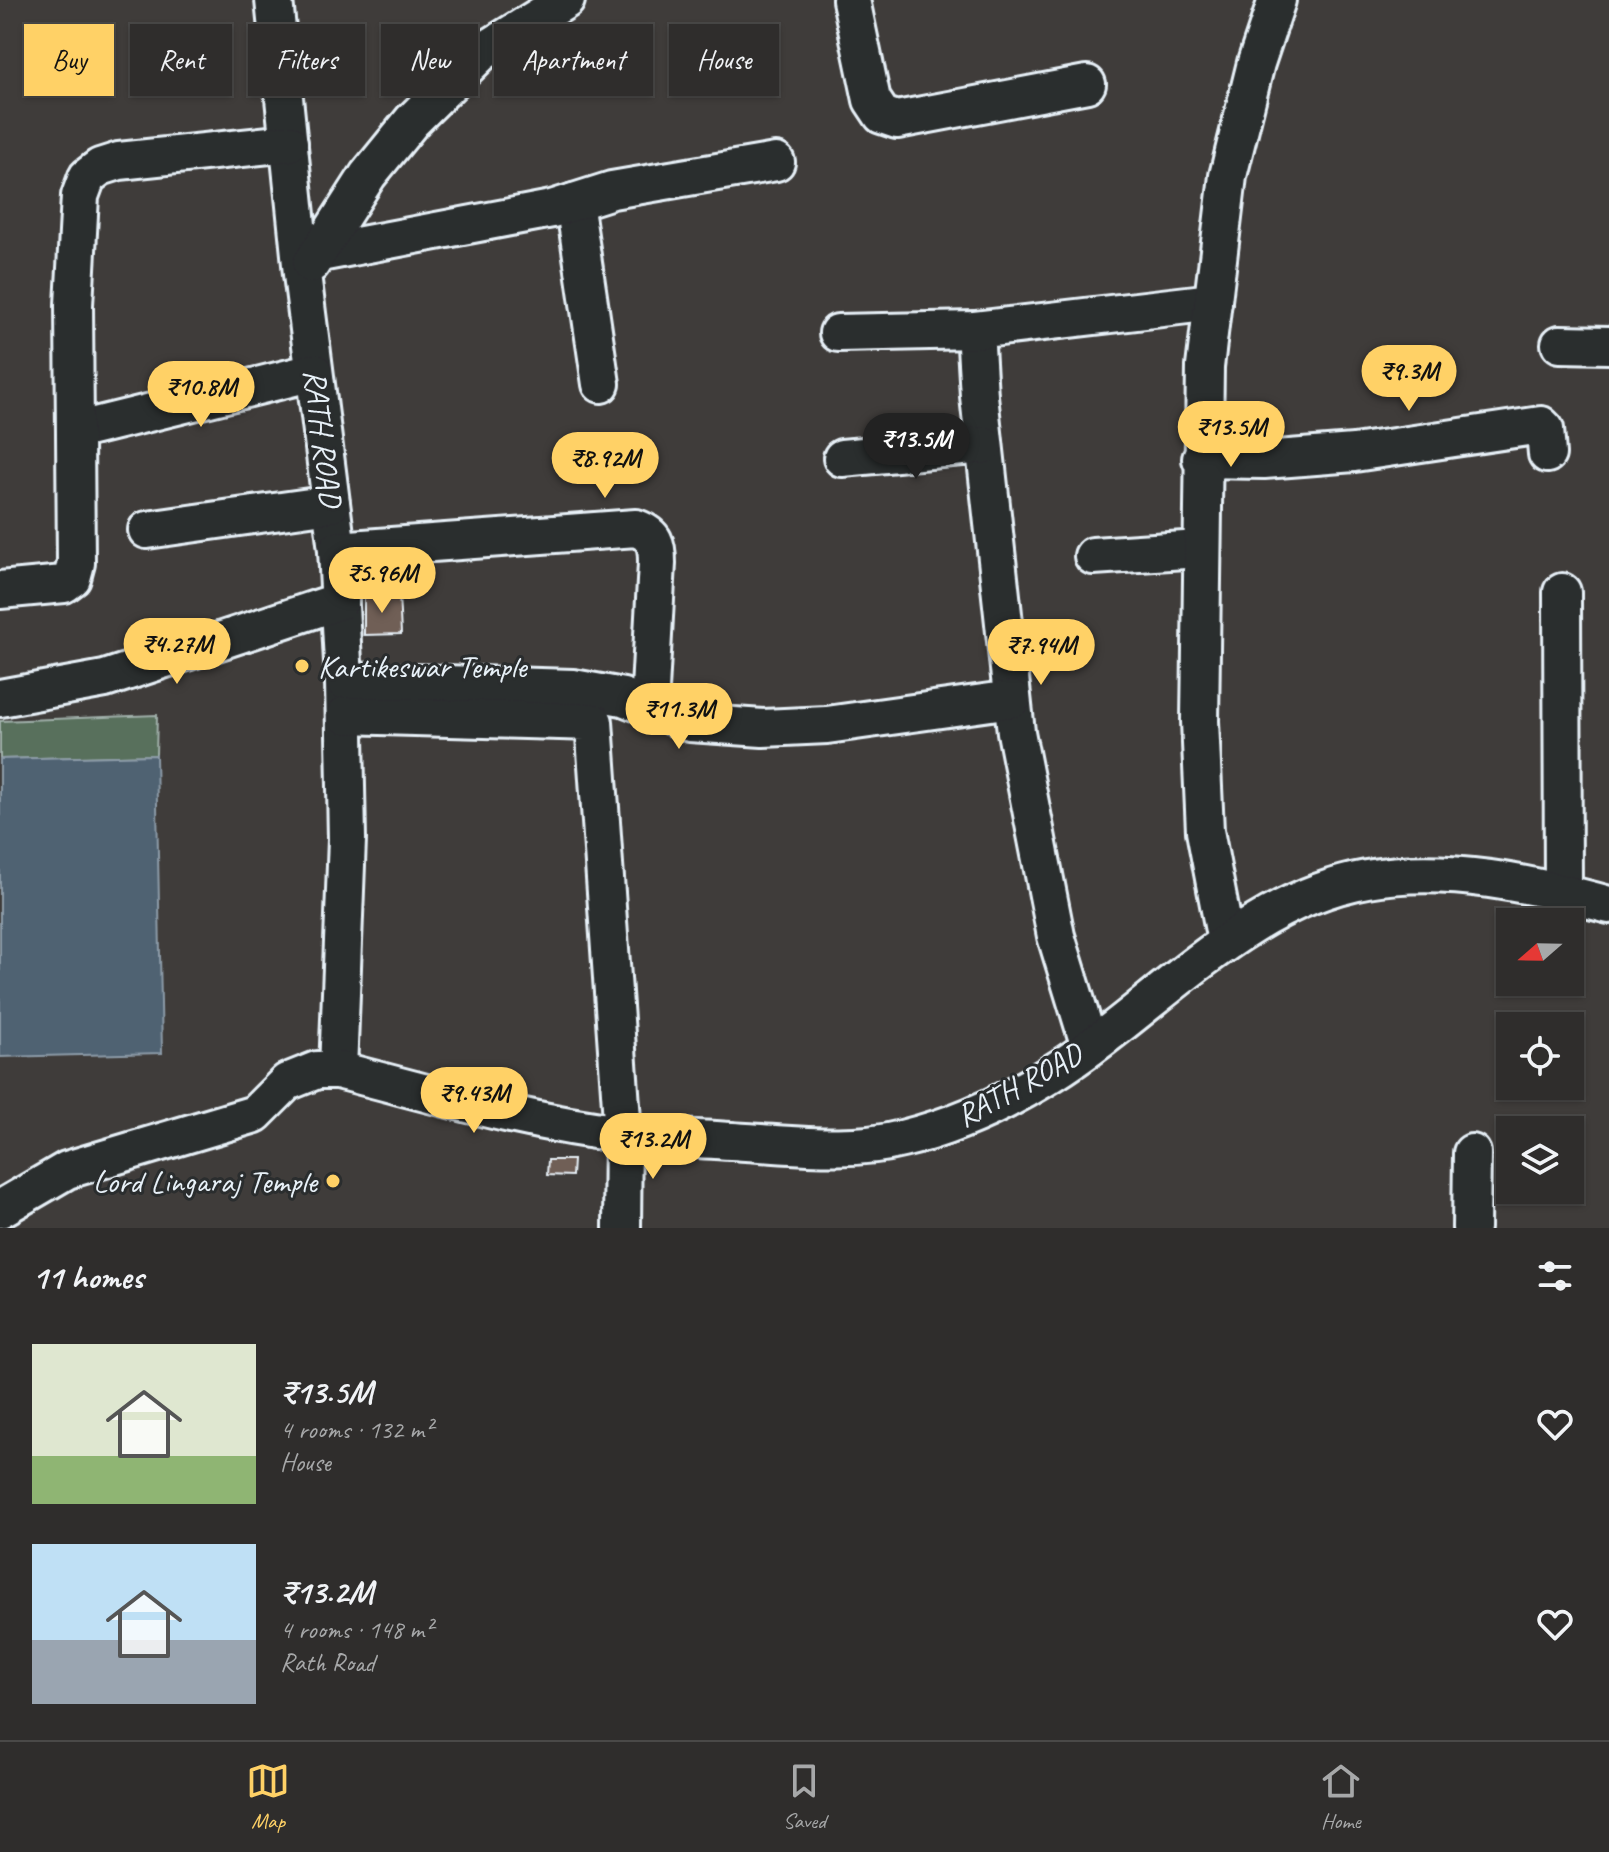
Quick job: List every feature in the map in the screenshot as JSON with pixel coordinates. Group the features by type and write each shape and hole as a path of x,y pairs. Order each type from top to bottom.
{"street":[{"name":"RATH ROAD","path":"274,0 289,143 311,263 314,372 337,550 345,698 347,839 338,1070"},
{"path":"311,263 368,175 412,121 481,53 566,0"},
{"path":"851,0 872,100 882,115 897,120 1087,84"},
{"path":"1226,941 1205,831 1200,721 1201,459 1205,367 1228,176 1256,63 1277,0"},
{"path":"0,590 53,587 72,578 76,563 74,305 80,196 87,177 100,167 119,161 289,143"},
{"path":"311,263 574,202 612,190 776,162"},
{"path":"574,202 601,384"},
{"path":"838,333 975,330 1213,302"},
{"path":"975,330 984,445 1012,699 1056,936 1090,1047"},
{"path":"1560,344 1609,345"},
{"path":"75,431 314,372"},
{"path":"1201,459 1264,460 1354,453 1541,425 1545,429 1547,454"},
{"path":"842,458 984,445"},
{"path":"147,530 331,504"},
{"path":"337,550 636,528 650,533 657,545 657,563 649,707"},
{"path":"1093,556 1200,549"},
{"path":"1562,592 1563,892"},
{"path":"0,698 105,679 340,601"},
{"path":"345,698 573,688 623,697 690,723 763,728 827,725 1012,699"},
{"path":"345,698 594,722 623,1134 622,1228"},
{"name":"RATH ROAD","path":"0,1209 67,1170 255,1114 287,1082 317,1070 338,1070 525,1117 623,1134 830,1148 900,1140 969,1119 1051,1074 1226,941 1327,890 1369,879 1466,875 1563,892 1609,905"},
{"path":"1471,1228 1472,1153"}],"green space":[{"path":"157,715 156,755 0,759 0,721"}],"water":[{"path":"156,755 162,1053 0,1057 0,759"}],"building":[{"path":"399,593 401,634 364,635 364,596"},
{"path":"548,1160 573,1160 572,1176 547,1175"}],"place":[{"name":"Kartikeswar Temple","path":"302,666"},
{"name":"Lord Lingaraj Temple","path":"333,1181"}]}
